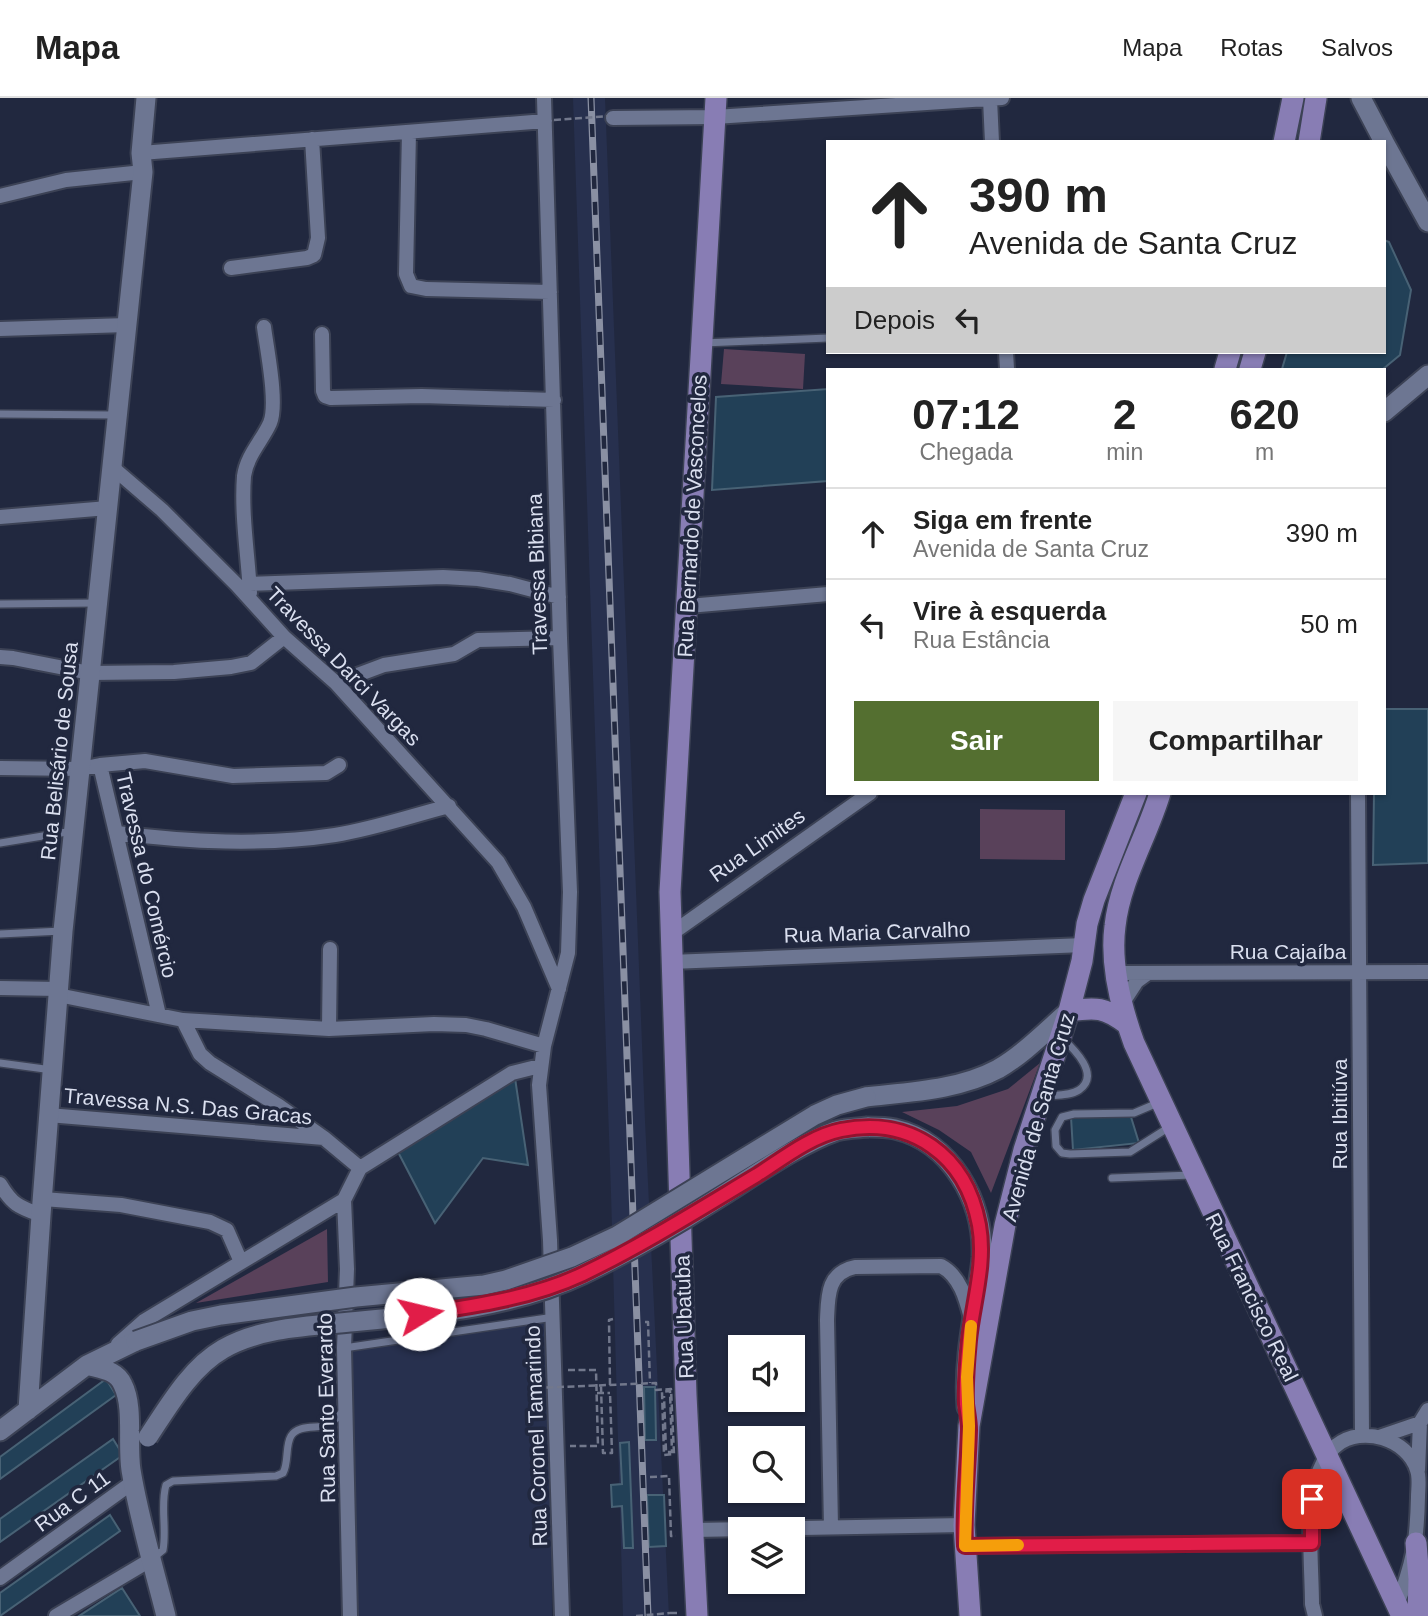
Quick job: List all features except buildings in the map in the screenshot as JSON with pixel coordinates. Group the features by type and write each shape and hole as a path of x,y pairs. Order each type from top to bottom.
{"main road":[{"name":"Rua Belisário de Sousa","path":"29,1410 63,931 74,831 90,767 90,673 127,324 146,98"},
{"path":"1284,140 1293,98"},
{"path":"1309,140 1316,98"},
{"path":"1361,98 1383,140"},
{"name":"Rua Bernardo de Vasconcelos","path":"671,934 673,831 715,108"},
{"path":"1386,146 1427,218"},
{"path":"1386,169 1403,178"},
{"path":"1386,410 1428,375"},
{"name":"Avenida de Santa Cruz","path":"970,1616 965,1535 969,1426 1005,1225 1024,1150 1062,1038 1094,900 1135,795"},
{"path":"1117,973 1115,926 1121,901 1159,795"},
{"name":"Rua Ubatuba","path":"671,934 693,1530 688,1614"},
{"name":"Rua Francisco Real","path":"1117,973 1124,1014 1160,1102 1328,1455 1397,1612"},
{"path":"0,1431 87,1365 136,1341 192,1321 221,1315 356,1297 484,1285 506,1280 572,1257 617,1236 815,1115 837,1105 866,1097 976,1079 1000,1068 1069,1011 1092,1008 1124,1014"},
{"path":"132,1474 148,1437 193,1374 220,1350 245,1338 298,1327 396,1318 490,1304 556,1285 582,1275 678,1223 811,1142 838,1130 868,1127 894,1129 931,1144 949,1161 975,1206 982,1259 967,1377 969,1426"},
{"path":"87,1365 109,1371 122,1382 127,1395 132,1474 166,1616"},
{"path":"1418,1616 1420,1536"}],"street":[{"name":"Travessa Bibiana","path":"544,98 550,120 550,292 570,892 568,953 544,1046"},
{"path":"611,117 715,108 1002,98"},
{"path":"990,99 992,140"},
{"path":"0,196 142,162 313,139 550,120"},
{"path":"409,132 406,274 411,286 426,289 550,292"},
{"path":"232,268 314,255 318,237 313,139"},
{"path":"0,329 127,324"},
{"path":"251,602 243,493 249,458 271,421 273,408 264,327"},
{"path":"322,334 322,383 326,396 554,400"},
{"name":"Travessa Darci Vargas","path":"112,467 162,510 284,637 336,683 498,862 514,887 559,989"},
{"path":"0,517 108,508"},
{"path":"250,584 454,578 510,584 559,597"},
{"path":"688,606 826,594"},
{"path":"0,657 90,673 174,672 251,663 284,637"},
{"path":"336,683 384,665 454,654 478,640 560,638"},
{"path":"0,768 90,767 145,761 233,776 326,773 339,765"},
{"name":"Travessa do Comércio","path":"90,767 117,833 159,1015"},
{"name":"Rua Limites","path":"671,934 867,795"},
{"name":"Rua Ibitiúva","path":"1358,795 1362,1436"},
{"path":"117,833 183,841 289,841 358,831 449,806"},
{"name":"Rua Maria Carvalho","path":"671,962 1084,945"},
{"path":"330,949 330,1029"},
{"name":"Rua Cajaíba","path":"1117,973 1428,972"},
{"path":"1124,1014 1137,981 1148,973"},
{"path":"0,988 58,992 183,1020 330,1029 466,1025 486,1028 544,1046"},
{"path":"183,1020 200,1054 210,1063 279,1106 360,1168"},
{"name":"Rua Coronel Tamarindo","path":"544,1046 540,1066 539,1103 554,1317 562,1616"},
{"path":"106,1354 144,1321 344,1199 360,1168 512,1073 540,1066"},
{"name":"Travessa N.S. Das Gracas","path":"48,1115 324,1138"},
{"path":"0,1184 19,1208 121,1205 210,1222 227,1230 241,1262"},
{"name":"Rua Santo Everardo","path":"344,1199 347,1269 344,1348 350,1616"},
{"path":"831,1527 827,1320 830,1287 842,1272 855,1267 941,1266 952,1273 959,1285 972,1322"},
{"path":"1378,1437 1424,1417 1418,1472 1420,1536 1397,1612"},
{"path":"1314,1614 1312,1499 1316,1479 1328,1455 1340,1443 1362,1436 1378,1437 1404,1451 1418,1472"},
{"name":"Rua C 11","path":"0,1578 132,1474"},
{"path":"693,1530 831,1527 965,1535 1312,1543"},
{"path":"56,1616 152,1559"}],"lane":[{"path":"702,344 826,338"},
{"path":"0,414 118,415"},
{"path":"0,604 98,603"},
{"path":"0,844 74,831"},
{"path":"0,934 63,931"},
{"path":"1041,1096 1070,1093 1079,1090 1084,1084 1085,1065 1062,1038"},
{"path":"0,1063 53,1070"},
{"path":"1160,1102 1134,1113 1074,1114 1062,1117 1055,1129 1056,1146 1062,1153 1070,1154 1130,1152 1171,1125"},
{"path":"1112,1178 1194,1175"},
{"path":"344,1348 554,1317"},
{"path":"152,1559 163,1550 166,1536 166,1485 173,1482 283,1474 290,1437 295,1432 326,1426 334,1421 345,1407"}],"path":[{"path":"550,120 611,117"},
{"path":"610,1385 609,1320 612,1320"},
{"path":"645,1322 648,1322 650,1383"},
{"path":"555,1371 596,1370 598,1446 556,1446"},
{"path":"536,1388 656,1383 656,1390 671,1389 674,1454 664,1455 662,1392 670,1391 672,1452 666,1452 664,1396"},
{"path":"597,1393 610,1393 612,1453 603,1454 601,1386"},
{"path":"636,1616 688,1614"}],"shaded area":[{"path":"573,98 605,98 645,1121 669,1616 623,1616"},
{"path":"724,349 805,354 803,389 721,384"},
{"path":"980,809 1065,810 1065,860 980,859"},
{"path":"1040,1063 991,1193 971,1152 939,1130 902,1112 957,1106 1008,1089"},
{"path":"327,1229 328,1282 196,1303"},
{"path":"551,1322 552,1616 350,1616 344,1348"}],"railway":[{"path":"591,98 648,1616"}],"slow traffic":[{"path":"971,1326 966,1404 969,1426 965,1546 1018,1545"}],"route":[{"path":"420,1314 490,1304 582,1275 678,1223 811,1142 838,1130 868,1127 894,1129 931,1144 949,1161 975,1206 979,1226 982,1259 967,1377 966,1404 969,1426 965,1546 1312,1543 1312,1499"}]}
